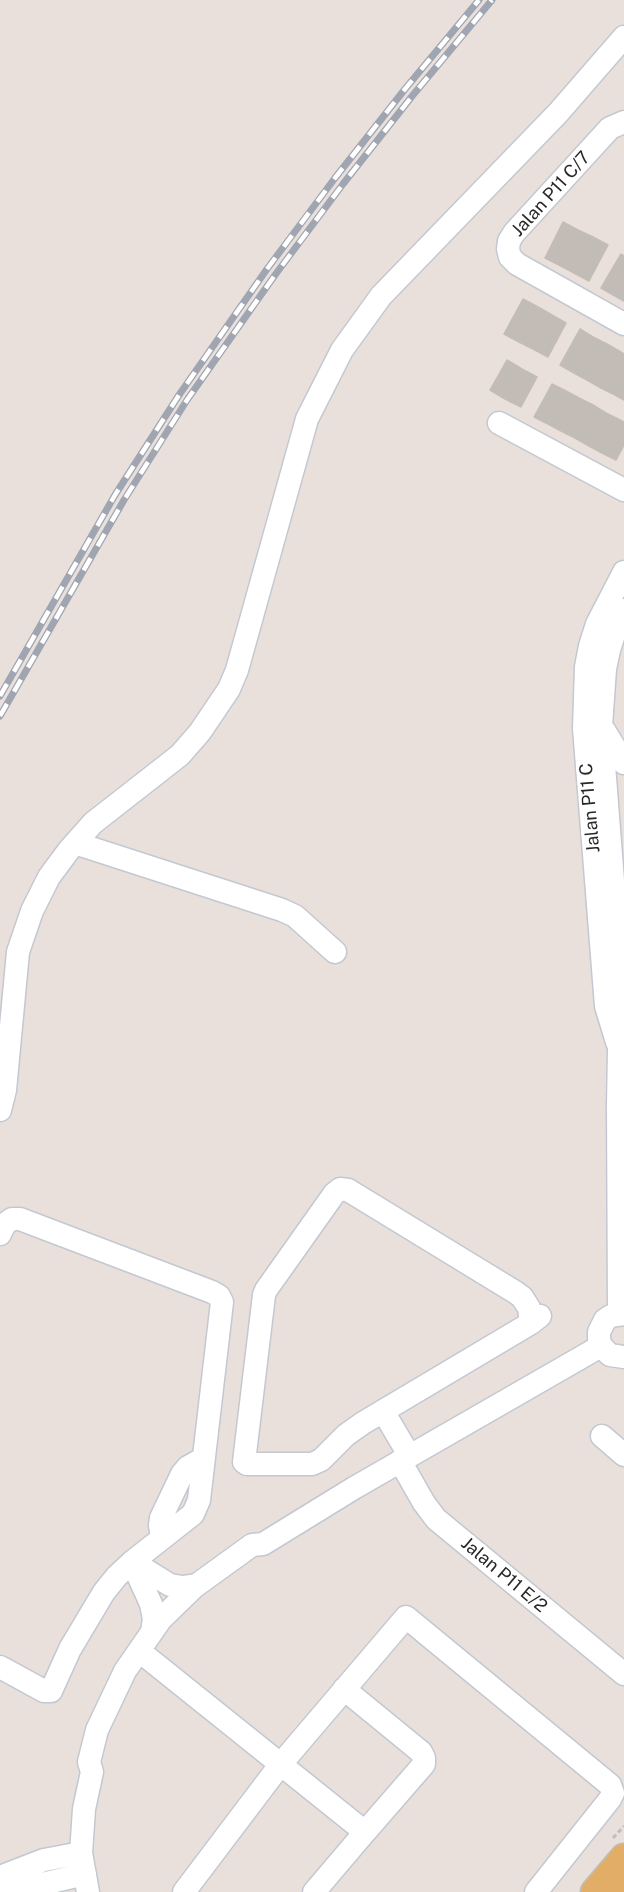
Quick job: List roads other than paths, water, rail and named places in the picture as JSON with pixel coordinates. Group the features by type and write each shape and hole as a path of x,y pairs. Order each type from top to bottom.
{"main road":[{"path":"595,1892 624,1858"}],"street":[{"path":"0,1110 5,1090 18,952 32,911 48,877 75,843 93,823 180,755 206,724 229,689 237,670 307,419 342,350 381,296 558,113 624,37"},
{"name":"Jalan P11 C/7","path":"624,122 610,128 514,233 509,241 508,249 510,257 517,264 624,324"},
{"path":"499,423 624,490"},
{"name":"Jalan P11 C","path":"619,1049 607,1012 584,728 586,668 590,646 597,624 624,572"},
{"name":"Jalan P11 C","path":"621,1314 619,1049 623,985 601,726 605,669 609,650 622,619"},
{"path":"601,726 624,763"},
{"path":"75,843 282,910 295,916 335,952"},
{"path":"340,1189 348,1190 515,1292 522,1297 535,1320 383,1411 346,1435 321,1460 312,1464 255,1465 244,1462 266,1290 334,1194 340,1189"},
{"path":"0,1234 5,1224 12,1219 20,1219 219,1296 222,1302 204,1458 188,1467 182,1474 161,1518 162,1538 117,1576 70,1648 51,1691 44,1692 0,1667"},
{"path":"621,1314 611,1316 599,1332 601,1346 610,1355 624,1357"},
{"path":"85,1873 84,1809 92,1772 88,1762 97,1730 124,1671 161,1619 196,1585 252,1545 263,1544 405,1458 601,1346"},
{"name":"Jalan P11 E/2","path":"383,1411 424,1503 436,1519 624,1674"},
{"path":"602,1436 624,1455"},
{"path":"92,1772 101,1764 109,1735 136,1677 172,1626 204,1595 259,1553 263,1544"},
{"path":"132,1562 170,1585 183,1587 196,1585"},
{"path":"132,1562 151,1604 154,1619 152,1632"},
{"path":"184,1892 280,1765 406,1617 610,1785 613,1793 610,1799 536,1892"},
{"path":"148,1658 365,1832"},
{"path":"314,1892 424,1764 421,1752 344,1689"},
{"path":"0,1877 44,1860 85,1873"},
{"path":"8,1892 85,1873"}],"railway":[{"path":"0,696 115,495 179,395 267,269 335,178 479,0"},
{"path":"0,716 124,500 187,400 275,275 343,184 492,0"}]}
